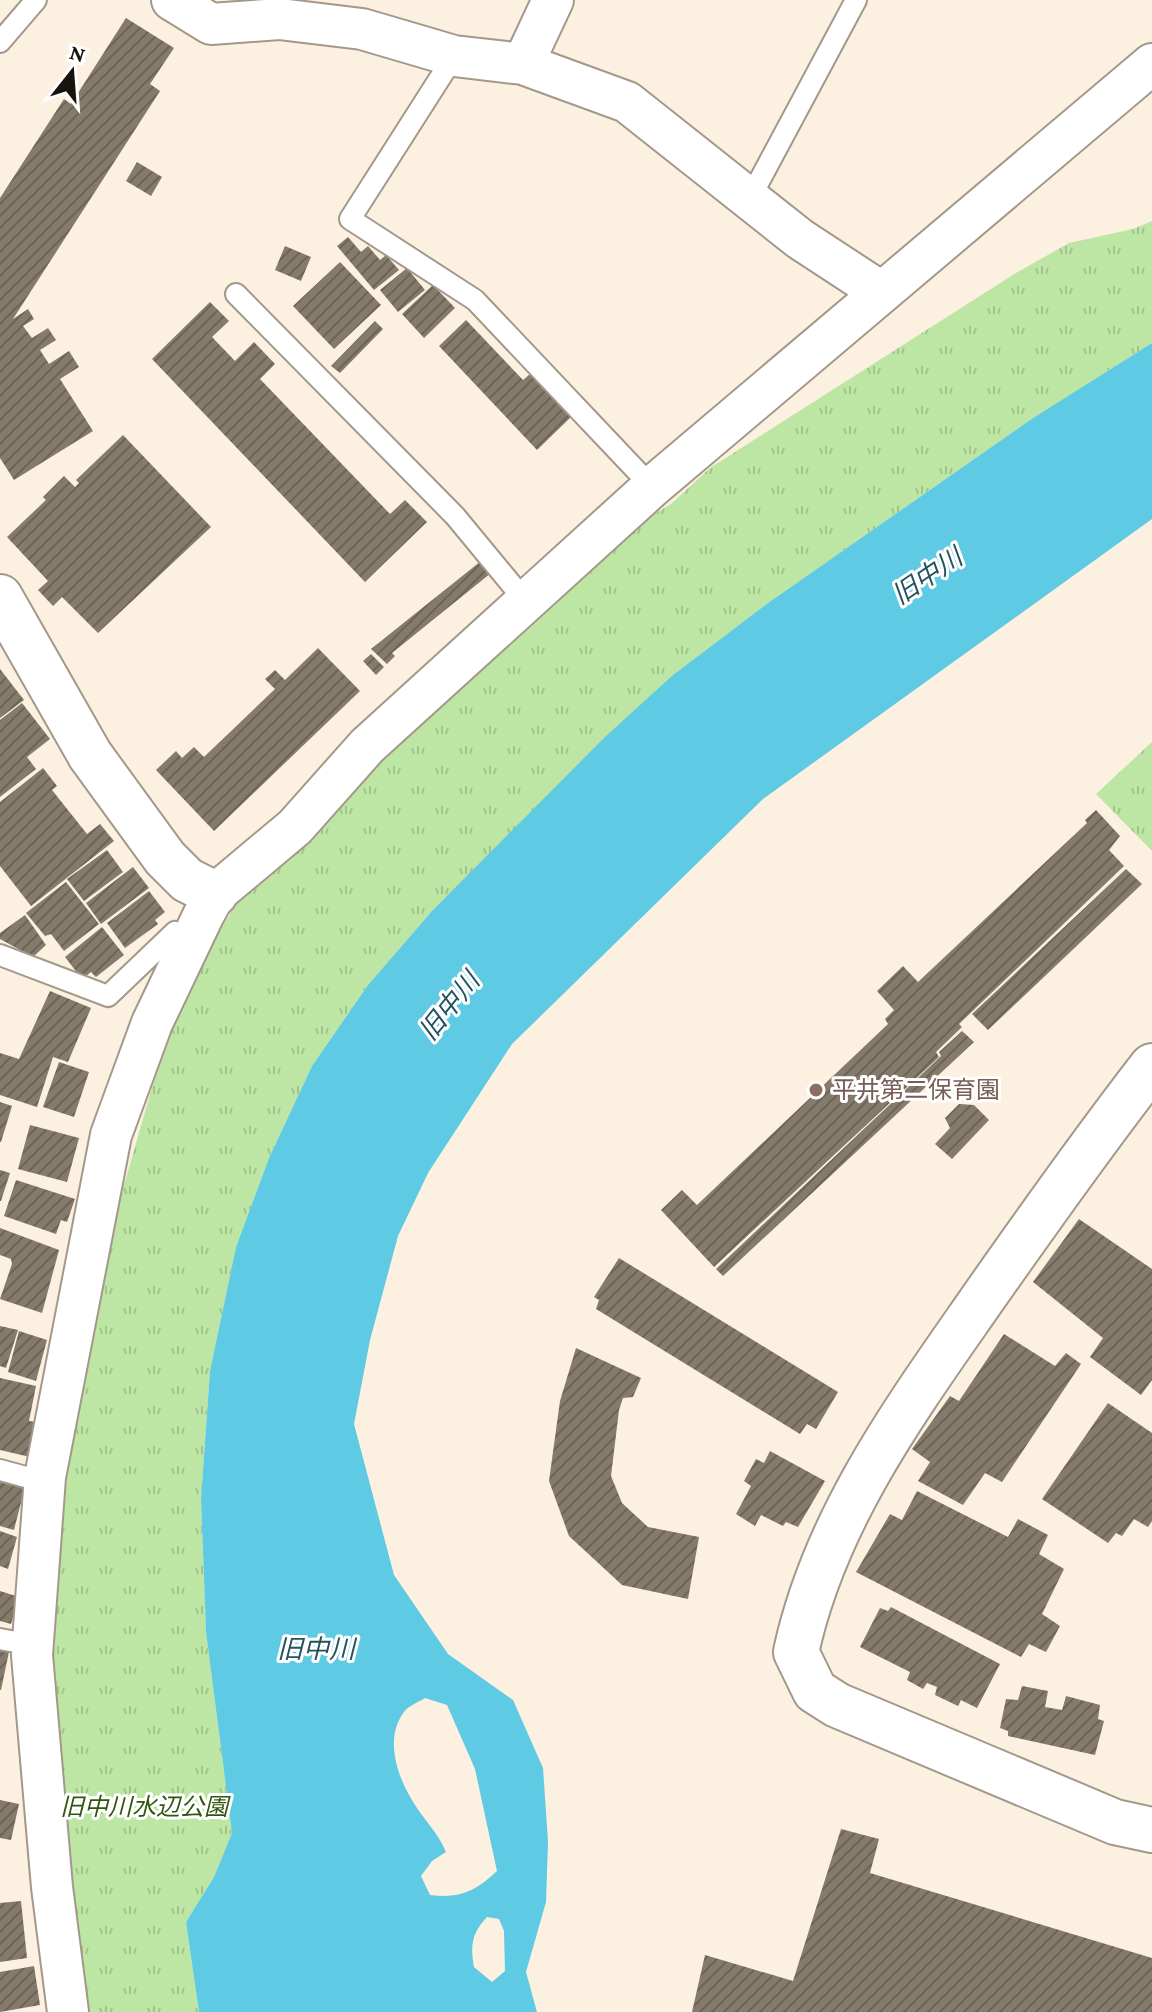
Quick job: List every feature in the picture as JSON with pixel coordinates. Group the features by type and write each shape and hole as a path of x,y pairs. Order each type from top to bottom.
{"street":[{"path":"172,0 211,24 280,10 362,29 454,56 523,64 627,102 749,200 881,292"},
{"path":"523,64 553,0"},
{"path":"68,2012 16,1642 111,1135 152,1023 190,939 215,894 295,827 367,746 652,487 1152,64"},
{"path":"0,597 90,755 165,858 187,880 215,894"},
{"path":"1152,1066 1078,1163 882,1444 830,1544 802,1623 796,1652 815,1691 837,1705 1115,1822 1152,1830"}],"lane":[{"path":"0,42 36,0"},
{"path":"749,200 856,0"},
{"path":"454,56 350,219 475,300 652,487"},
{"path":"236,294 455,516 526,602"},
{"path":"0,955 108,996 175,932 190,939"},
{"path":"0,1470 44,1482"}],"green space":[{"name":"旧中川水辺公園","path":"1152,221 1152,343 1033,418 768,603 673,675 432,911 368,985 312,1066 269,1158 236,1247 210,1371 201,1499 206,1632 232,1833 214,1877 186,1922 199,2012 86,2012 76,1958 50,1674 59,1511 114,1220 167,1035 196,966 244,893 301,846 371,770 483,664 649,517 671,504 710,468 1016,273 1069,243 1133,229"},
{"path":"1152,742 1152,851 1096,794"}],"water":[{"name":"旧中川","path":"1152,343 1152,519 763,799 512,1044 428,1173 398,1236 370,1340 354,1424 394,1575 448,1654 513,1700 543,1768 548,1842 546,1902 526,1972 537,2012 199,2012 186,1922 214,1877 232,1833 206,1632 201,1499 210,1371 236,1247 269,1158 312,1066 368,985 432,911 605,737 673,675 768,603 1033,418","holes":["425,1698 447,1705 475,1769 497,1871 482,1884 450,1896 430,1895 421,1876 432,1861 446,1852 406,1788 394,1749 394,1736 404,1712","487,1917 499,1919 504,1931 505,1971 492,1982 474,1967 472,1952 475,1934"]}],"building":[{"path":"126,18 174,48 150,84 160,91 13,319 28,309 34,319 23,326 32,338 48,328 56,340 40,350 49,364 69,351 79,367 60,379 93,431 14,480 0,458 0,198 64,99 71,104"},
{"path":"137,162 162,177 151,196 126,181"},
{"path":"348,237 361,252 368,246 380,260 386,255 399,270 374,290 337,246"},
{"path":"285,246 311,257 301,281 275,270"},
{"path":"340,262 381,305 334,349 293,306"},
{"path":"407,268 425,290 398,312 380,290"},
{"path":"433,285 455,308 424,338 402,314"},
{"path":"210,302 229,321 212,337 235,361 254,342 275,364 260,379 390,514 405,500 427,522 365,582 152,359"},
{"path":"466,320 523,380 530,374 571,417 537,450 439,346"},
{"path":"375,321 383,329 340,373 331,366"},
{"path":"123,435 211,527 98,633 62,597 53,606 38,590 48,581 7,537 46,500 43,497 64,476 75,487 79,483 76,480"},
{"path":"481,561 491,573 392,653 395,656 387,664 371,649"},
{"path":"318,648 360,691 214,831 156,770 176,751 182,758 194,747 204,757 275,689 265,679 275,670 285,680"},
{"path":"371,654 384,667 376,675 363,661"},
{"path":"0,669 24,700 0,718"},
{"path":"22,703 50,739 27,757 36,769 0,797 0,720"},
{"path":"43,768 57,786 52,790 87,834 100,824 114,841 31,906 0,866 0,802"},
{"path":"1096,810 1120,836 1109,850 1124,866 959,1024 962,1027 936,1052 939,1057 714,1267 661,1210 682,1190 697,1205 888,1024 885,1019 894,1010 877,991 903,966 918,982 1087,823 1085,820"},
{"path":"107,850 123,872 84,901 67,879"},
{"path":"133,867 149,888 101,924 86,903"},
{"path":"1126,869 1142,884 988,1030 972,1014"},
{"path":"66,882 99,924 64,951 51,934 45,936 26,913"},
{"path":"149,891 165,912 155,920 158,924 125,948 107,923"},
{"path":"25,915 46,945 33,957 0,939 0,933"},
{"path":"102,927 124,955 96,977 91,972 82,979 65,957"},
{"path":"50,991 91,1008 68,1062 53,1057 37,1107 0,1095 0,1053 19,1059"},
{"path":"962,1031 974,1042 723,1276 716,1269 941,1056 939,1052"},
{"path":"59,1062 89,1072 74,1117 43,1107"},
{"path":"0,1102 12,1106 1,1142 0,1142"},
{"path":"959,1104 974,1105 989,1120 952,1159 935,1144 950,1128 945,1118"},
{"path":"30,1125 79,1138 67,1182 18,1169"},
{"path":"0,1170 10,1173 1,1201 0,1201"},
{"path":"16,1180 75,1199 67,1222 61,1220 56,1234 4,1216"},
{"path":"1079,1219 1152,1269 1152,1380 1141,1395 1090,1357 1103,1338 1033,1282"},
{"path":"0,1228 59,1250 42,1313 0,1299 12,1264 11,1259 0,1255"},
{"path":"619,1258 838,1392 816,1429 807,1424 800,1434 596,1309 599,1300 594,1297"},
{"path":"0,1326 18,1330 6,1368 0,1366"},
{"path":"19,1331 47,1340 36,1381 8,1372"},
{"path":"1004,1334 1055,1366 1066,1353 1081,1364 1002,1482 985,1473 963,1505 918,1481 930,1462 912,1449 950,1396 959,1401"},
{"path":"576,1348 641,1378 633,1397 623,1398 619,1410 611,1476 622,1503 648,1527 699,1537 688,1599 622,1585 569,1536 549,1481 560,1401"},
{"path":"0,1378 36,1386 29,1421 36,1422 30,1457 0,1450"},
{"path":"1108,1403 1152,1433 1152,1521 1148,1527 1134,1519 1122,1536 1116,1533 1108,1543 1042,1499"},
{"path":"770,1451 825,1481 798,1527 786,1522 783,1526 761,1515 755,1526 736,1514 751,1486 744,1481 756,1459 764,1463"},
{"path":"0,1472 27,1479 14,1530 0,1526"},
{"path":"917,1491 1008,1537 1018,1519 1048,1535 1039,1554 1064,1569 1042,1614 1060,1626 1046,1652 1029,1644 1021,1657 856,1572 890,1514 902,1520"},
{"path":"0,1531 17,1537 8,1569 0,1566"},
{"path":"0,1591 19,1597 11,1624 0,1621"},
{"path":"891,1607 1000,1664 977,1708 961,1700 958,1706 935,1695 937,1687 927,1683 923,1689 907,1680 910,1672 860,1647 880,1608 888,1611"},
{"path":"0,1644 10,1647 1,1690 0,1690"},
{"path":"1022,1686 1048,1691 1045,1707 1062,1710 1066,1696 1100,1705 1098,1719 1104,1721 1095,1755 1008,1736 1008,1731 1000,1728 1006,1699 1018,1700"},
{"path":"0,1800 19,1804 11,1840 0,1838"},
{"path":"841,1829 879,1839 870,1873 1152,1958 1152,2012 692,2012 705,1955 793,1981"},
{"path":"21,1901 27,1958 0,1962 0,1903"},
{"path":"34,1966 40,2005 0,2012 0,1972"}],"place":[{"name":"平井第二保育園","path":"816,1090"}]}
